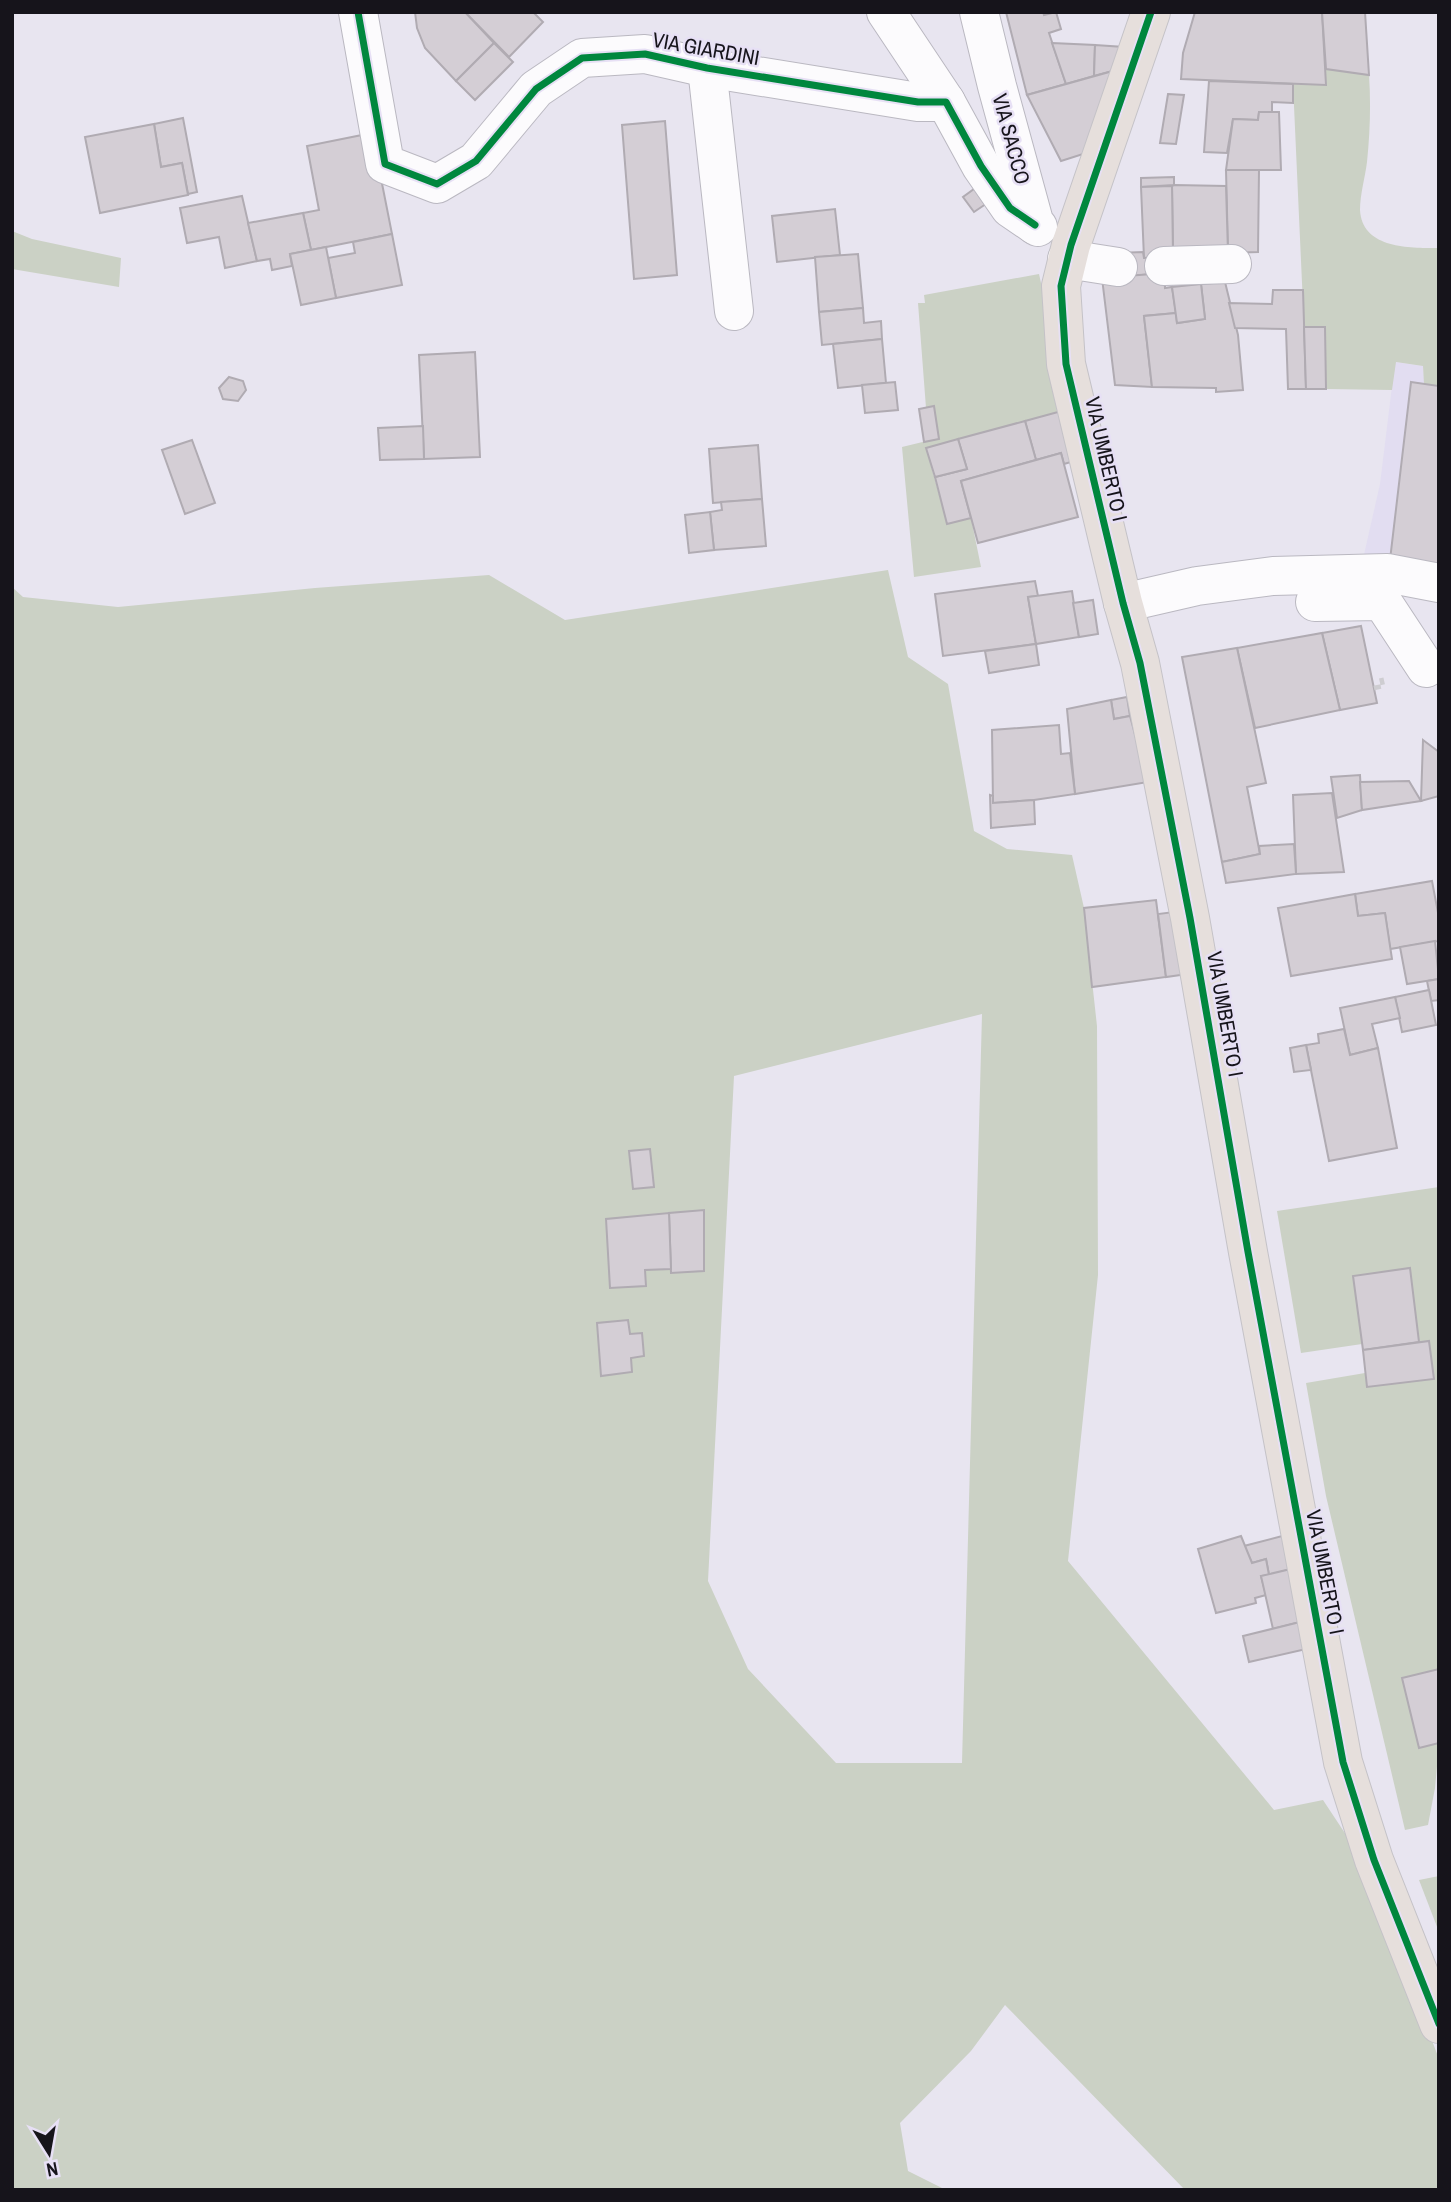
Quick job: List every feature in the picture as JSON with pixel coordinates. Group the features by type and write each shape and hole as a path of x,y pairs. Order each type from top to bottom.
{"main road":[{"name":"VIA UMBERTO I","path":"1152,12 1069,252 1061,286 1066,364 1140,663 1190,919 1263,1333 1343,1762 1374,1860 1439,2024"}],"street":[{"name":"VIA GIARDINI","path":"358,12 385,164 437,184 476,161 536,89 582,58 645,54 707,68 918,102 946,102"},
{"path":"886,12 946,102 981,166 1010,208 1069,252 1118,267"},
{"name":"VIA SACCO","path":"979,12 1035,225"},
{"name":"VIA GIARDINI","path":"707,68 734,312"},
{"path":"1164,266 1232,264"},
{"path":"1123,603 1214,584 1273,576 1387,573 1439,583"},
{"path":"1214,584 1274,602 1382,601 1426,668"}],"shaded area":[{"path":"1326,69 1369,75 1369,140 1360,204 1363,223 1369,232 1389,244 1439,248 1439,386 1424,384 1423,366 1396,362 1392,390 1326,389 1325,327 1304,327 1293,84 1326,85"},
{"path":"12,231 32,239 121,258 119,287 12,269"},
{"path":"1039,274 1069,409 926,448 947,523 971,518 981,567 914,577 902,447 939,438 934,407 926,408 918,303 925,303 924,295"},
{"path":"1395,362 1423,366 1439,569 1363,559 1380,484"},
{"path":"888,570 908,657 948,684 974,831 1007,849 1072,855 1084,908 1097,1026 1098,1275 1068,1561 1274,1810 1323,1800 1364,1862 1439,2059 1439,2190 1185,2190 1005,2005 971,2051 900,2123 908,2171 946,2190 12,2190 12,587 23,597 118,607 489,575 565,620","holes":["982,1014 962,1763 836,1763 748,1669 708,1581 734,1076"]},
{"path":"1439,1187 1439,1669 1419,1748 1439,1745 1428,1825 1405,1830 1326,1496 1306,1383 1365,1373 1367,1387 1428,1341 1419,1342 1409,1268 1353,1276 1362,1344 1301,1353 1277,1211"},
{"path":"1439,1876 1439,1932 1419,1880"}],"building":[{"path":"415,12 465,12 494,43 456,81 425,48 417,28"},
{"path":"465,12 533,12 543,22 509,57"},
{"path":"1006,12 1043,12 1044,15 1056,12 1061,29 1049,33 1066,84 1027,95"},
{"path":"1195,12 1322,12 1326,85 1181,79 1183,53"},
{"path":"1322,12 1365,12 1369,75 1326,69"},
{"path":"494,43 513,62 475,100 456,81"},
{"path":"1052,43 1095,45 1094,76 1066,84"},
{"path":"1095,45 1124,47 1120,69 1094,76"},
{"path":"1120,69 1102,148 1061,161 1027,95"},
{"path":"1209,81 1293,84 1293,103 1272,102 1272,112 1259,112 1258,120 1233,119 1227,153 1204,152"},
{"path":"1168,94 1184,95 1176,144 1160,143"},
{"path":"1259,112 1279,112 1281,170 1226,170 1233,119 1258,120"},
{"path":"183,118 197,192 188,194 182,163 161,167 154,124"},
{"path":"665,121 677,275 634,279 622,125"},
{"path":"154,124 161,167 182,163 188,195 100,213 85,137"},
{"path":"372,133 392,234 311,250 303,213 319,210 307,146"},
{"path":"1226,170 1259,170 1258,252 1228,253"},
{"path":"996,173 1008,189 974,212 963,197"},
{"path":"1174,177 1174,185 1141,187 1141,178"},
{"path":"1174,185 1226,186 1228,253 1173,255"},
{"path":"1172,186 1173,255 1144,258 1141,187"},
{"path":"242,196 257,261 225,268 219,237 187,243 180,208"},
{"path":"835,209 840,255 777,262 772,216"},
{"path":"303,213 311,250 290,254 292,266 272,270 270,259 257,261 248,223"},
{"path":"392,234 402,285 336,298 328,258 355,253 353,242"},
{"path":"326,247 336,298 301,305 290,254"},
{"path":"1143,252 1144,258 1163,258 1164,273 1119,277 1117,253"},
{"path":"858,254 863,308 819,312 815,257"},
{"path":"1164,273 1165,288 1172,287 1176,313 1144,316 1152,387 1115,385 1102,278"},
{"path":"1225,282 1238,335 1243,390 1216,392 1216,388 1152,387 1144,316 1176,313 1177,323 1205,319 1201,284"},
{"path":"1201,284 1205,319 1177,323 1172,287"},
{"path":"1273,290 1303,290 1306,389 1288,389 1286,329 1235,328 1229,303 1272,304"},
{"path":"863,308 864,323 881,321 882,339 822,345 819,312"},
{"path":"1304,327 1325,327 1326,389 1306,389"},
{"path":"882,339 886,383 838,388 833,344"},
{"path":"475,352 480,457 424,459 419,355"},
{"path":"229,377 243,381 246,390 238,401 223,399 219,388"},
{"path":"895,382 898,410 865,413 862,385"},
{"path":"1411,382 1439,386 1439,569 1390,560"},
{"path":"934,406 939,439 924,442 919,409"},
{"path":"1069,409 1081,459 1064,464 1061,453 1036,460 1025,421"},
{"path":"1025,421 1036,460 961,481 971,518 947,524 935,477 967,469 958,439"},
{"path":"423,426 424,459 380,460 378,428"},
{"path":"958,439 967,469 935,477 926,448"},
{"path":"192,440 215,503 185,514 162,450"},
{"path":"758,445 762,499 713,503 709,449"},
{"path":"1061,453 1078,517 978,543 961,481"},
{"path":"762,499 766,546 714,550 710,512 722,510 721,502"},
{"path":"710,512 714,550 689,553 685,515"},
{"path":"1035,581 1038,596 1028,597 1036,644 943,656 935,594"},
{"path":"1072,591 1079,637 1036,644 1028,597"},
{"path":"1093,600 1098,634 1079,637 1073,603"},
{"path":"1361,626 1377,703 1340,710 1322,633"},
{"path":"1322,633 1340,710 1255,728 1237,648"},
{"path":"1036,644 1039,665 989,673 985,651"},
{"path":"1237,648 1266,783 1247,787 1260,854 1222,862 1182,657"},
{"path":"1127,697 1130,716 1114,719 1111,700"},
{"path":"1111,700 1114,719 1130,716 1148,782 1075,794 1067,709"},
{"path":"1059,725 1061,754 1070,753 1075,794 993,803 992,730"},
{"path":"1423,740 1439,752 1439,796 1421,801"},
{"path":"1360,775 1362,810 1337,818 1331,777"},
{"path":"1409,781 1421,801 1362,810 1360,782"},
{"path":"1332,793 1344,872 1296,874 1293,795"},
{"path":"990,795 993,796 993,803 1034,800 1035,824 991,828"},
{"path":"1294,844 1296,874 1226,883 1222,862 1260,854 1259,846"},
{"path":"1432,881 1439,918 1439,941 1390,949 1385,913 1358,916 1355,894"},
{"path":"1355,894 1358,916 1385,913 1392,959 1291,976 1278,908"},
{"path":"1156,900 1166,977 1092,987 1084,908"},
{"path":"1189,910 1195,973 1166,977 1158,914"},
{"path":"1435,941 1439,979 1407,984 1400,947"},
{"path":"1439,979 1439,1000 1431,1001 1427,981"},
{"path":"1429,990 1436,1025 1402,1032 1395,997"},
{"path":"1395,997 1400,1018 1372,1024 1378,1048 1350,1055 1340,1008"},
{"path":"1344,1029 1350,1055 1378,1048 1397,1148 1329,1161 1306,1045 1319,1043 1318,1034"},
{"path":"1306,1045 1311,1070 1294,1072 1290,1048"},
{"path":"650,1149 654,1187 633,1189 629,1151"},
{"path":"704,1210 704,1271 671,1273 669,1213"},
{"path":"669,1213 671,1269 645,1270 646,1286 610,1288 606,1219"},
{"path":"1410,1268 1419,1342 1363,1350 1353,1276"},
{"path":"628,1320 630,1334 642,1333 644,1356 631,1358 632,1372 601,1376 597,1323"},
{"path":"1429,1341 1434,1379 1367,1387 1363,1350"},
{"path":"1286,1535 1295,1568 1269,1575 1266,1559 1252,1563 1244,1546"},
{"path":"1241,1536 1252,1563 1266,1559 1269,1575 1261,1576 1266,1595 1255,1598 1256,1603 1216,1613 1198,1549"},
{"path":"1295,1568 1308,1620 1273,1629 1261,1576"},
{"path":"1308,1620 1315,1647 1249,1662 1243,1636"},
{"path":"1439,1669 1439,1743 1419,1748 1402,1678"}],"cycle path":[{"path":"358,12 385,164 437,184 476,161 536,89 582,58 645,54 707,68 918,102 946,102 981,166 1010,208 1035,225"},
{"path":"1151,12 1071,245 1061,286 1066,364 1140,663 1190,918 1248,1252 1343,1762 1374,1860 1439,2024"}]}
